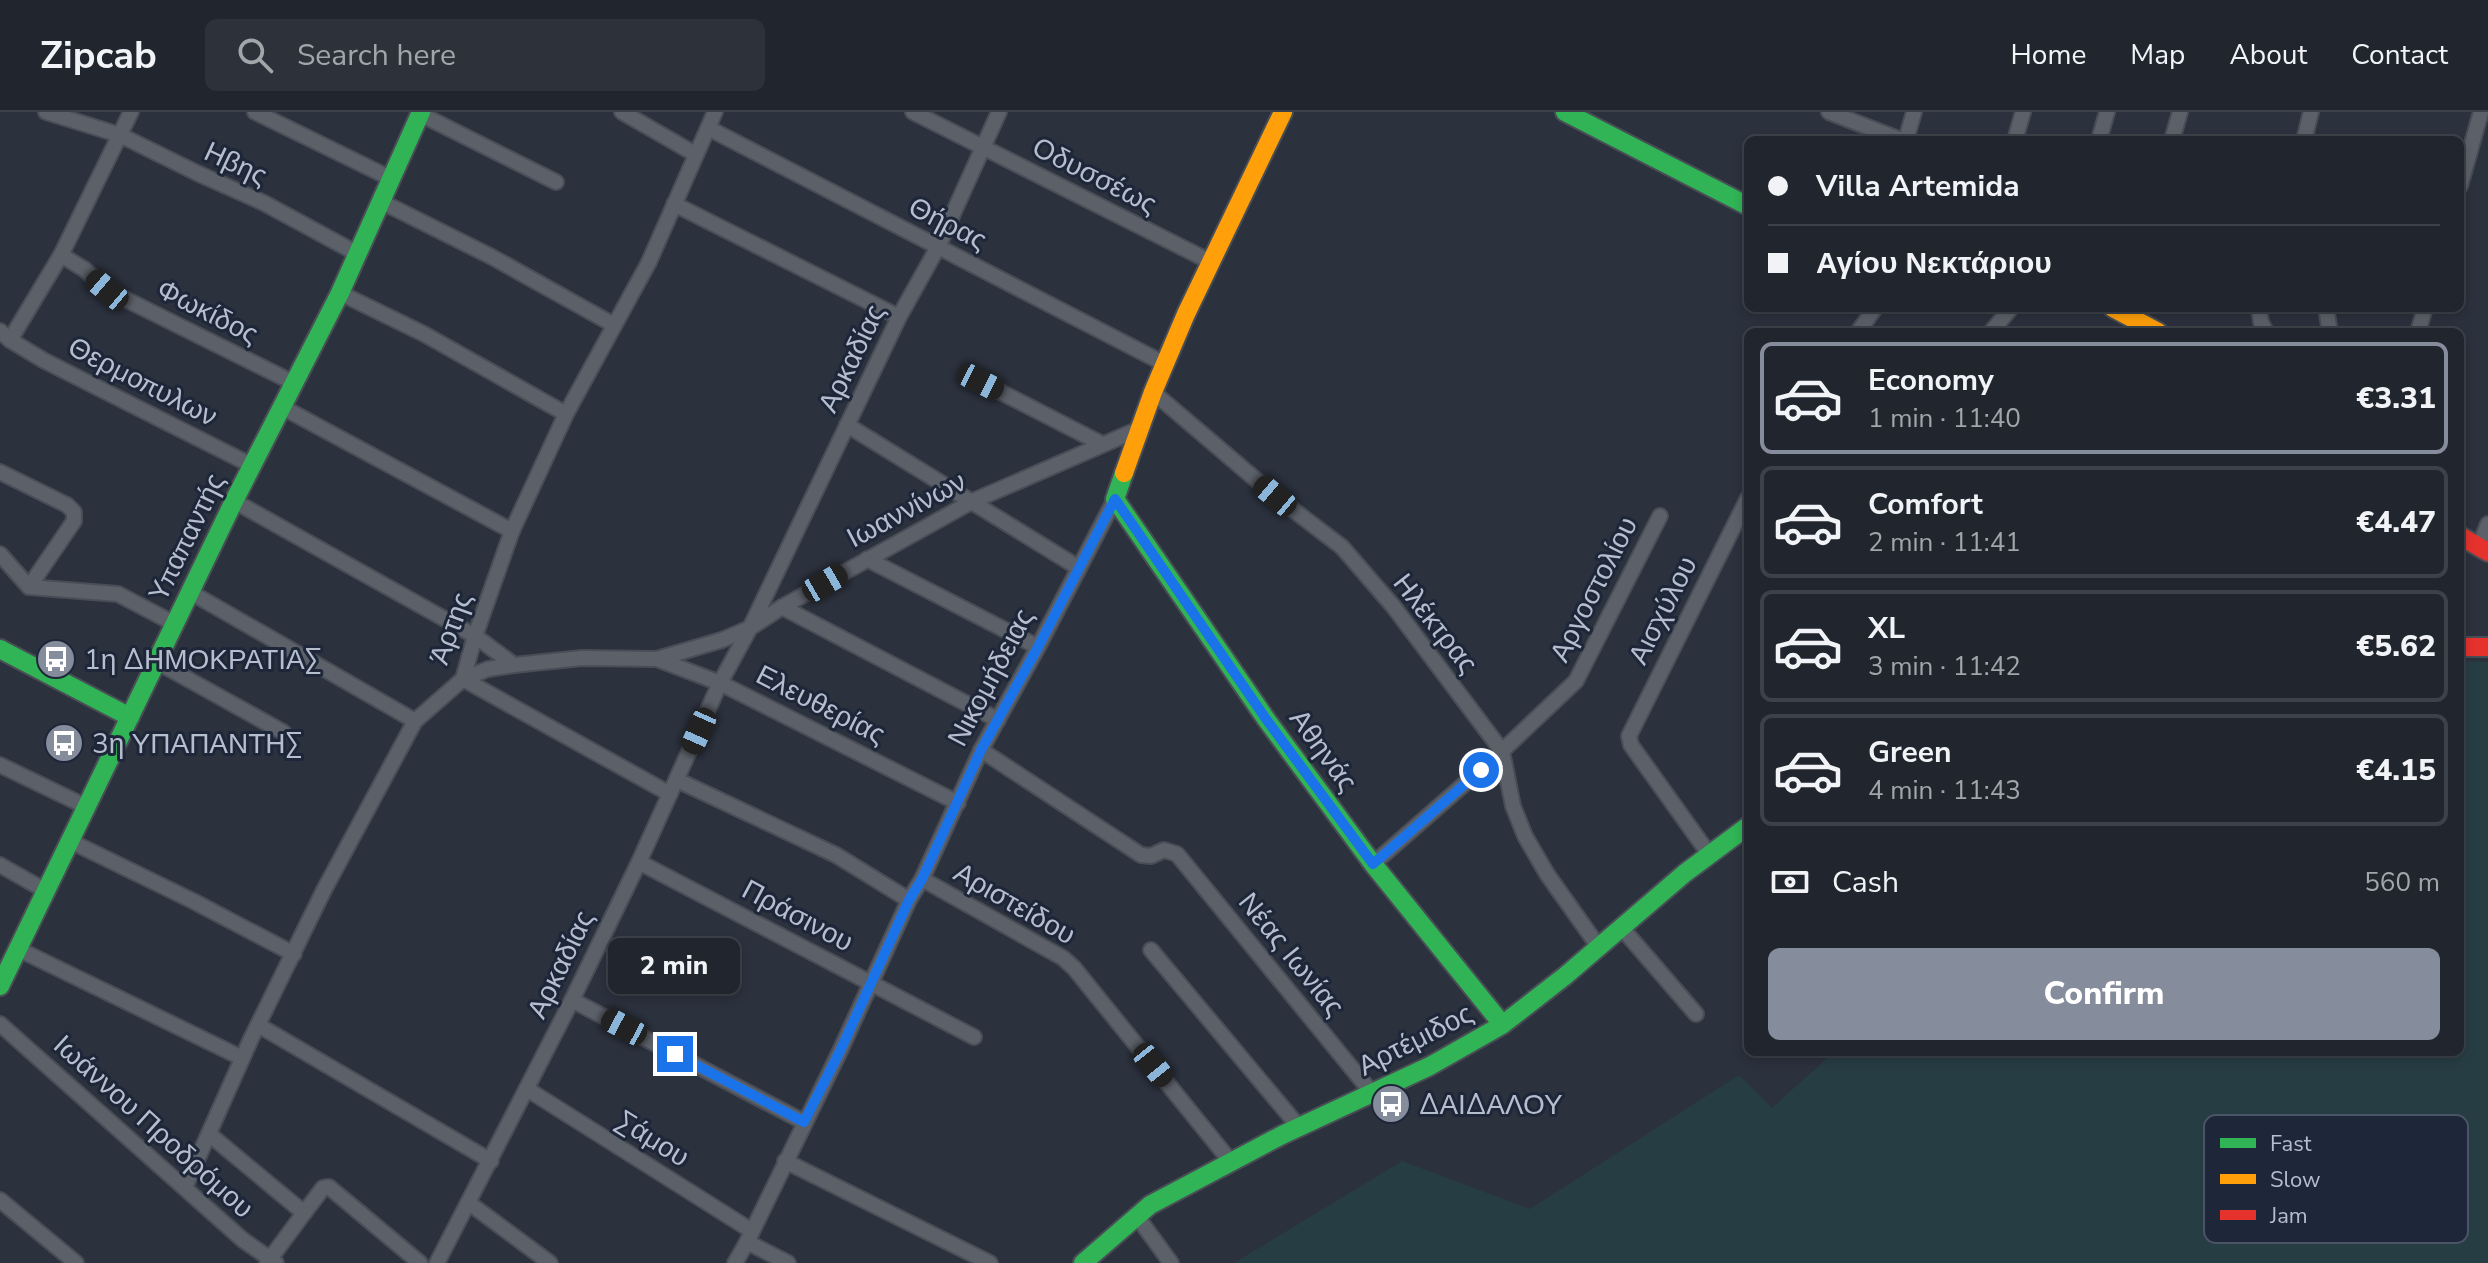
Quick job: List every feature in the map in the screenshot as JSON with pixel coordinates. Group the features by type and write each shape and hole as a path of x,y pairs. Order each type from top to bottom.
{"street":[{"name":"Ηβης","path":"46,112 120,135 264,203 356,253"},
{"path":"5,336 61,255 131,112"},
{"path":"255,112 390,178"},
{"path":"622,112 695,154"},
{"name":"Άρτης","path":"185,1187 242,1058 331,876 415,721 463,679 512,531 566,414 649,262 715,112"},
{"name":"Οδυσσέως","path":"913,112 1211,262"},
{"name":"Αρκαδίας","path":"437,1263 572,1000 720,683 750,628 899,317 938,247 999,112"},
{"name":"Νικομήδειας","path":"735,1263 909,900 922,879 981,750 1115,499 1165,364 1283,112"},
{"path":"1565,112 1597,119 1744,204"},
{"path":"1905,136 1914,112"},
{"path":"2016,136 2023,112"},
{"path":"2100,136 2107,112"},
{"path":"2173,136 2180,112"},
{"path":"2305,136 2311,112"},
{"path":"2464,172 2481,112"},
{"path":"421,113 556,182"},
{"name":"Υπαπαντής","path":"0,986 234,501 340,293 421,113"},
{"path":"1832,113 1893,136"},
{"name":"Θήρας","path":"708,128 1165,364"},
{"path":"380,201 492,257 614,325"},
{"path":"674,204 899,317"},
{"name":"Φωκίδος","path":"61,255 84,269 107,290 294,383"},
{"path":"340,293 424,334 566,414"},
{"path":"1994,328 2008,312"},
{"path":"2122,312 2151,328"},
{"name":"Θερμοπυλων","path":"5,336 106,393 253,466"},
{"path":"981,382 1102,444"},
{"name":"Ηλέκτρας","path":"1153,392 1275,496 1342,547 1393,606 1502,751 1513,806 1525,836 1547,874 1598,946"},
{"path":"282,407 512,531"},
{"path":"847,425 1079,568"},
{"name":"Ιωαννίνων","path":"463,679 488,669 514,665 582,658 657,659 722,640 750,628 782,607 973,501 1139,429"},
{"path":"0,472 67,505 74,512 74,521 29,587"},
{"name":"Αθηνάς","path":"1115,499 1266,719 1373,864 1502,1024"},
{"path":"234,501 475,636 514,665"},
{"name":"Αισχύλου","path":"1709,854 1628,739 1744,506"},
{"name":"Αργοστολίου","path":"1373,864 1502,751 1576,681 1660,516"},
{"path":"2464,538 2484,550 2488,524"},
{"path":"0,554 29,587 118,594 175,624"},
{"path":"867,559 1038,647"},
{"path":"190,592 415,721"},
{"path":"782,607 998,720"},
{"path":"2464,647 2488,647"},
{"path":"0,649 130,717"},
{"name":"Ελευθερίας","path":"657,659 720,683 958,803"},
{"path":"157,662 283,732"},
{"path":"463,679 674,787 836,855 909,900"},
{"name":"Νέας Ιωνίας","path":"981,750 1141,855 1151,856 1164,850 1177,854 1372,1093"},
{"path":"0,765 87,807"},
{"name":"Αρτέμιδος","path":"1083,1263 1150,1205 1299,1127 1451,1054 1502,1024 1709,854 1744,829"},
{"path":"70,841 294,954"},
{"name":"Πράσινου","path":"639,862 974,1037"},
{"path":"0,865 46,891"},
{"name":"Αριστείδου","path":"922,879 1063,958 1074,968 1231,1162"},
{"path":"1621,927 1696,1014"},
{"path":"18,949 242,1058"},
{"path":"1151,950 1299,1127"},
{"path":"572,1000 804,1122"},
{"name":"Ιωάννου Προδρόμου","path":"0,1024 271,1262"},
{"path":"258,1025 491,1161"},
{"name":"Σάμου","path":"527,1089 788,1263"},
{"path":"209,1134 304,1213"},
{"path":"785,1161 990,1263"},
{"path":"271,1262 323,1188 329,1187 420,1263"},
{"path":"0,1200 76,1263"},
{"path":"469,1203 550,1263"},
{"path":"1136,1215 1171,1263"}],"shaded area":[{"path":"2464,661 2488,662 2488,1263 1234,1263 1402,1161 1530,1209 1739,1075 1772,1108 1830,1056 2464,1056"}],"traffic: fast":[{"path":"0,986 234,501 340,293 421,112"},
{"path":"1565,112 1744,204"},
{"path":"1124,473 1115,499 1266,719 1373,864 1502,1024"},
{"path":"0,649 130,717"},
{"path":"1083,1263 1150,1205 1282,1135 1430,1066 1502,1025 1565,976 1685,873 1744,829"}],"traffic: slow":[{"path":"1124,473 1153,392 1186,314 1283,112"},
{"path":"2120,312 2150,328"}],"traffic: jam":[{"path":"2464,538 2488,552"},
{"path":"2464,647 2488,647"}],"place":[{"name":"1η ΔΗΜΟΚΡΑΤΙΑΣ","path":"56,659"},
{"name":"3η ΥΠΑΠΑΝΤΗΣ","path":"64,743"},
{"name":"ΔΑΙΔΑΛΟΥ","path":"1391,1104"}],"route":[{"path":"675,1054 804,1122 981,750 1115,499 1266,719 1373,864 1481,770"}]}
